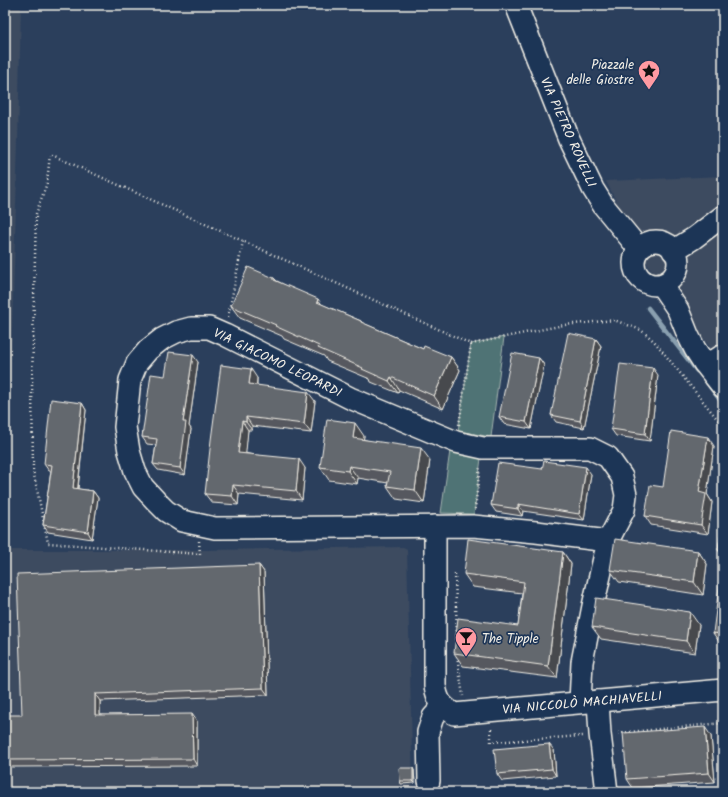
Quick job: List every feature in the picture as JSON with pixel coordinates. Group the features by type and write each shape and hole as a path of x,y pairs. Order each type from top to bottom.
{"street":[{"name":"VIA PIETRO ROVELLI","path":"516,5 569,139 593,189 603,205 639,249"},
{"path":"674,250 694,238 723,216"},
{"path":"656,241 669,246 674,250 678,264 673,277 667,282 661,285 648,284 637,275 634,262 639,249 644,245 656,241"},
{"path":"661,285 678,310 695,349 723,387"},
{"name":"VIA GIACOMO LEOPARDI","path":"607,792 600,734 589,702 582,662 608,541 624,510 626,495 622,477 608,457 590,448 483,448 456,442 350,398 209,328 192,328 176,332 162,339 148,350 137,363 130,380 125,427 129,451 135,471 143,487 156,501 166,511 182,521 215,528 473,526 608,541"},
{"path":"704,363 717,359 723,355"},
{"path":"429,781 428,732 433,717 443,706 437,697 435,686 435,526"},
{"name":"VIA NICCOLÒ MACHIAVELLI","path":"443,706 454,714 723,690"}],"path":[{"path":"198,525 200,554 48,543 33,470 32,383 36,214 48,183 50,154 471,344 564,325 614,320 641,330 654,341 723,426"},
{"path":"225,335 243,241"},
{"path":"456,442 471,344"},
{"path":"454,567 457,643"},
{"path":"457,650 463,702"}],"shaded area":[{"path":"5,5 21,5 5,550"},
{"path":"723,176 723,364 649,267 606,181"},
{"path":"403,547 407,549 413,792 5,792 5,550 206,550"}],"green space":[{"path":"504,337 491,437 458,431 471,344"},
{"path":"450,451 481,458 474,514 441,513"}],"building":[{"path":"248,267 318,299 317,302 361,322 423,349 424,346 451,357 434,396 391,377 389,381 318,348 319,346 275,326 276,325 231,306"},
{"path":"568,333 596,339 580,421 551,415"},
{"path":"169,352 193,355 183,422 186,422 180,468 153,464 157,439 142,437 151,374 165,376"},
{"path":"512,353 539,358 526,422 499,417"},
{"path":"620,364 653,368 645,434 611,429"},
{"path":"221,365 251,369 249,384 308,392 304,424 246,417 246,422 242,421 238,453 299,459 296,491 233,485 232,496 205,494"},
{"path":"51,399 82,403 73,488 93,491 88,532 43,525 52,465 44,464"},
{"path":"327,419 355,423 353,438 421,448 415,490 387,486 390,472 349,466 348,471 320,467"},
{"path":"671,431 708,437 699,492 706,494 701,525 645,516 650,485 663,487"},
{"path":"544,461 586,467 579,514 518,504 518,509 491,505 498,463 542,469"},
{"path":"723,519 723,551 718,550"},
{"path":"468,539 563,552 548,666 454,653 458,618 518,626 524,582 464,574"},
{"path":"615,539 698,551 694,582 610,570"},
{"path":"723,556 723,634 713,633"},
{"path":"259,565 263,688 95,694 95,715 192,714 193,759 6,760 6,715 22,715 17,574"},
{"path":"596,598 690,612 686,641 592,627"},
{"path":"705,727 709,773 627,779 623,733"},
{"path":"549,744 552,769 497,774 494,749"},
{"path":"399,768 413,768 413,781 400,781"}],"waterway":[{"path":"648,308 697,371"},
{"path":"707,383 723,404"}],"place":[{"name":"Piazzale delle Giostre","path":"649,90"},
{"name":"The Tipple","path":"466,658"}]}
